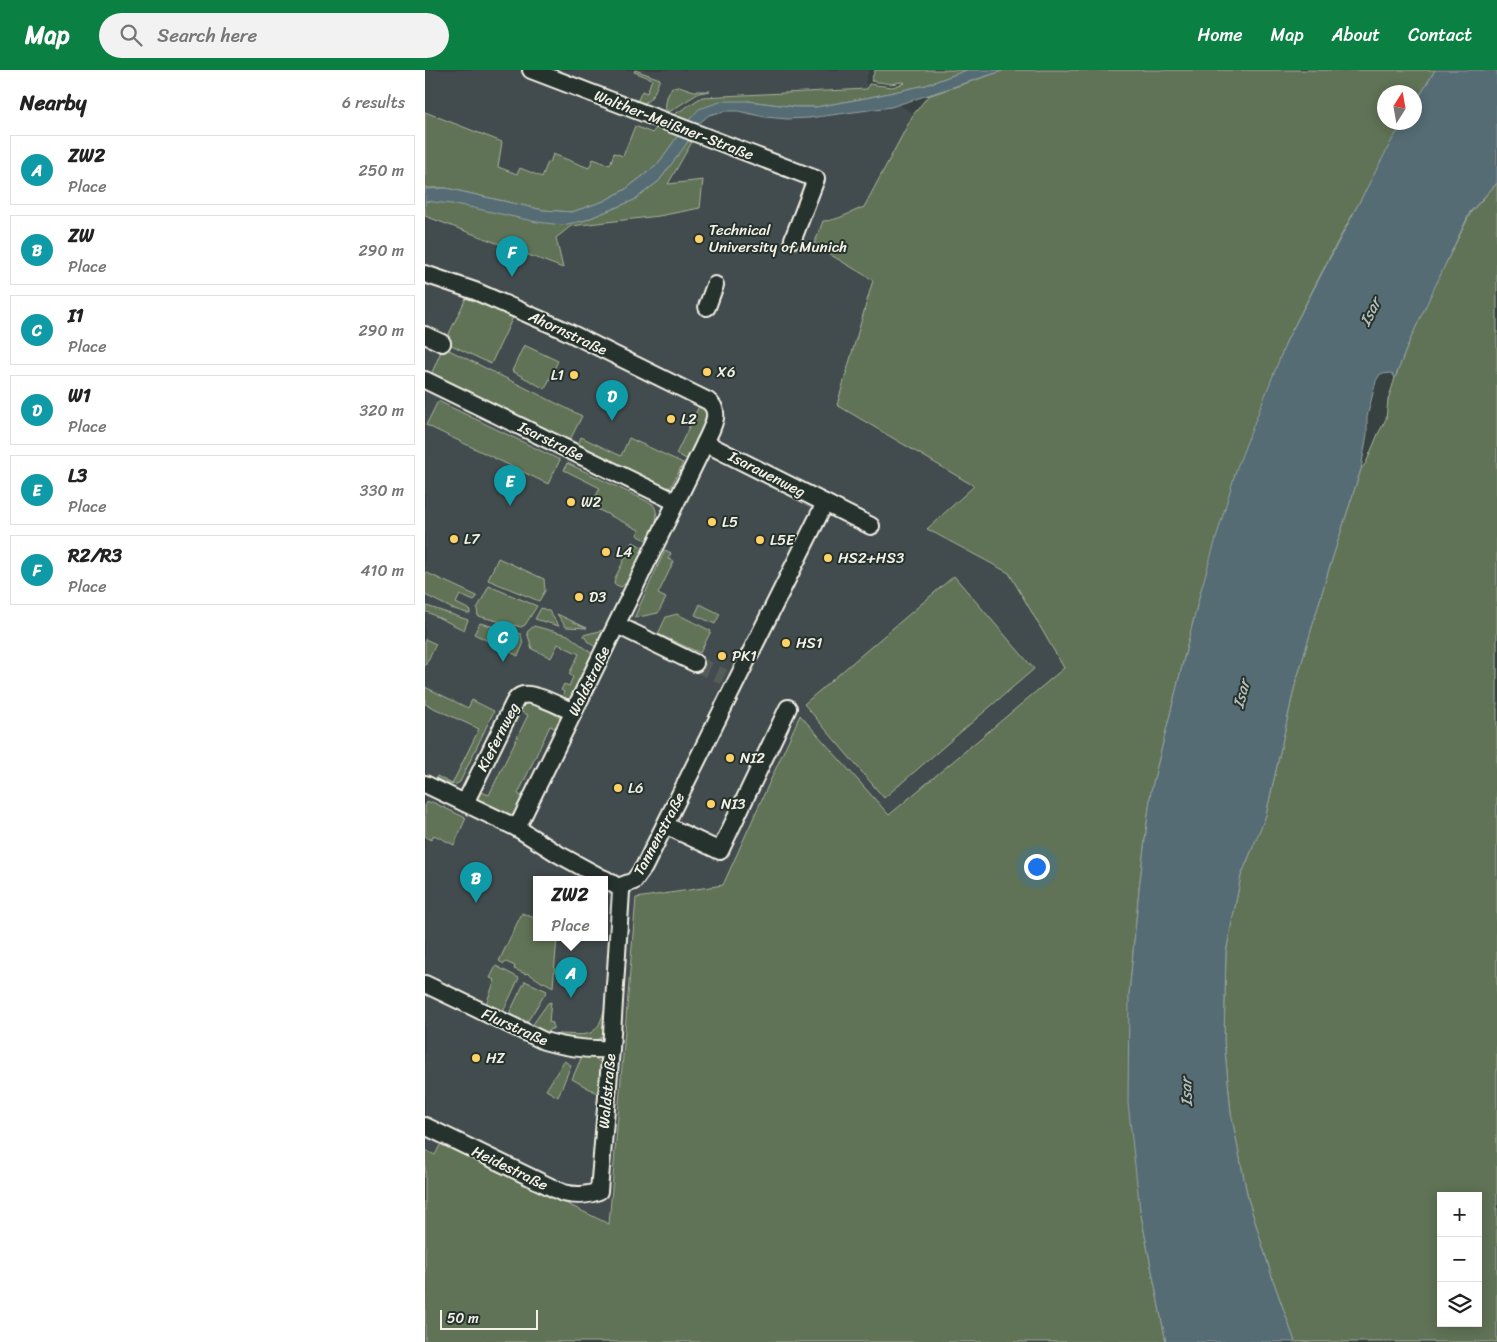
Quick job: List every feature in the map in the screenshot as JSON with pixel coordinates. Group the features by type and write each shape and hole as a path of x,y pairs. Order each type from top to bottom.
{"street":[{"name":"Walther-Meißner-Straße","path":"531,70 817,179 793,239"},
{"name":"Ahornstraße","path":"425,274 475,291 562,329 708,402 714,406 716,413 705,443"},
{"path":"707,307 715,285"},
{"path":"425,335 443,343"},
{"name":"Isarstraße","path":"425,380 676,502"},
{"name":"Waldstraße","path":"517,828 705,443"},
{"name":"Isarauenweg","path":"705,443 871,526"},
{"name":"Tannenstraße","path":"609,882 634,881 644,867 692,772 730,680 825,503"},
{"path":"617,624 695,663"},
{"name":"Kiefernweg","path":"465,803 514,702 519,697 525,694 534,695 574,712"},
{"path":"665,825 720,851 788,708"},
{"path":"425,784 517,828 598,876"},
{"name":"Waldstraße","path":"599,1191 611,1049 621,891 609,882"},
{"name":"Flurstraße","path":"426,988 544,1041 583,1050 611,1049"},
{"name":"Heidestraße","path":"425,1126 563,1193 575,1196 588,1195 599,1191"}],"shaded area":[{"path":"425,70 869,70 865,83 917,116 974,486 928,529 1009,573 1065,668 889,815 800,715 723,885 636,898 609,1224 442,1143 435,1155 425,1150"}],"green space":[{"path":"635,70 660,79 652,96 641,104 636,104 642,91 647,93 652,79 634,72"},
{"path":"875,70 967,70 926,85 816,107 796,107 748,101 686,123 672,116 702,97 867,89 869,84 892,87 905,83 891,84 871,81"},
{"path":"1005,70 1435,70 1422,92 1422,85 1377,85 1377,130 1399,130 1338,241 1287,340 1201,590 1151,791 1129,995 1140,1210 1166,1342 425,1342 425,1150 435,1155 441,1143 609,1224 636,898 723,885 800,715 889,815 1064,668 1009,573 927,529 974,486 837,405 873,280 814,245 823,221 839,218 864,207 913,115 928,96"},
{"path":"679,86 694,91 710,91 699,93 669,112 665,109 667,97 672,87 678,88"},
{"path":"425,112 502,142 498,167 517,174 520,168 542,177 553,154 589,168 593,159 610,165 614,153 623,156 635,126 652,133 658,126 678,136 657,165 626,189 604,201 572,212 543,210 446,188 425,188"},
{"path":"688,141 692,142 668,184 703,180 700,208 659,216 571,226 556,238 563,268 425,216 425,201 434,201 583,221 634,200 659,181"},
{"path":"1497,183 1497,1342 1295,1342 1273,1280 1248,1199 1231,1113 1224,1040 1226,952 1241,876 1266,815 1294,689 1328,572 1361,469 1366,463 1386,419 1388,400 1395,378 1434,287 1471,212"},
{"path":"468,294 514,315 491,364 445,342"},
{"path":"524,345 558,361 545,389 512,371"},
{"path":"443,347 582,416 568,444 429,379"},
{"path":"438,401 560,460 548,484 426,425"},
{"path":"700,404 706,407 710,415 689,460 676,454"},
{"path":"581,437 621,456 629,438 683,463 671,487 663,488 577,447"},
{"path":"567,463 653,504 657,518 648,541 637,535 639,530 591,506 600,488 564,470"},
{"path":"633,542 644,548 629,581 621,587 614,584 615,578"},
{"path":"665,550 671,553 668,559 674,561 658,594 666,598 658,613 634,618"},
{"path":"498,558 544,579 545,591 539,601 488,580"},
{"path":"425,572 477,596 474,601 460,595 456,603 470,610 470,614 451,608 425,595"},
{"path":"954,576 1034,669 884,798 804,704"},
{"path":"489,586 537,606 525,625 521,627 478,616 477,609"},
{"path":"700,604 720,614 715,624 695,615"},
{"path":"427,606 468,620 464,630 425,611"},
{"path":"541,608 549,611 559,626 535,619"},
{"path":"557,614 587,628 566,627"},
{"path":"677,614 711,631 700,653 658,634 666,617"},
{"path":"480,623 521,634 523,645 518,656 474,634"},
{"path":"534,626 568,635 594,655 573,696 568,699 561,697 564,692 561,690 564,684 569,686 573,677 569,674 579,654 558,644 551,658 532,649 527,632"},
{"path":"608,629 598,649 588,642 583,635"},
{"path":"425,639 436,644 425,666"},
{"path":"425,687 468,708 472,700 494,711 460,782 452,784 479,729 425,704"},
{"path":"527,702 536,704 563,719 560,730 550,726 518,794 527,799 515,814 509,815 478,801 476,798 479,791 489,795 528,715 517,710"},
{"path":"437,776 452,784 448,784 436,778"},
{"path":"432,802 466,818 454,845 434,835 431,840 425,837 425,803"},
{"path":"522,913 533,917 533,941 557,941 553,987 527,973 514,969 515,966 499,961"},
{"path":"496,966 519,978 502,1014 486,1004 495,980 490,978"},
{"path":"525,981 547,991 527,1022 523,1019 521,1023 508,1016"},
{"path":"551,1002 549,1022 553,1023 553,1029 550,1029 546,1035 531,1027 548,1003"},
{"path":"604,1010 606,1010 604,1035 599,1039 576,1042 557,1038 558,1034 588,1034 598,1027"},
{"path":"583,1054 590,1055 605,1065 602,1096 572,1079"},
{"path":"564,1061 571,1065 558,1097 546,1090"}],"water":[{"path":"967,70 1005,70 891,107 809,118 787,119 765,117 738,111 725,111 709,115 697,125 685,146 659,181 634,200 583,221 562,225 537,222 460,205 425,201 425,189 446,188 543,210 572,212 604,201 626,189 657,165 699,109 723,101 748,101 796,107 816,107 926,85"},
{"name":"Isar","path":"1435,70 1497,70 1497,183 1470,212 1409,342 1395,378 1392,373 1380,374 1376,381 1367,417 1367,434 1361,469 1328,572 1294,689 1266,815 1241,876 1226,952 1224,1040 1231,1113 1248,1199 1273,1280 1295,1342 1166,1342 1140,1210 1128,1103 1129,995 1151,791 1201,590 1237,467 1287,340 1392,140 1398,130 1422,130 1422,92"}],"tunnel":[{"path":"695,663 724,677"}],"place":[{"name":"Technical University of Munich","path":"699,239"},
{"name":"R2/R3","path":"512,277"},
{"name":"X6","path":"707,372"},
{"name":"L1","path":"574,375"},
{"name":"L2","path":"671,419"},
{"name":"W1","path":"612,421"},
{"name":"W2","path":"571,502"},
{"name":"L3","path":"510,506"},
{"name":"L5","path":"712,522"},
{"name":"L7","path":"454,539"},
{"name":"L5E","path":"760,540"},
{"name":"L4","path":"606,552"},
{"name":"HS2+HS3","path":"828,558"},
{"name":"D3","path":"579,597"},
{"name":"HS1","path":"786,643"},
{"name":"PK1","path":"722,656"},
{"name":"I1","path":"503,662"},
{"name":"NI2","path":"730,758"},
{"name":"L6","path":"618,788"},
{"name":"NI3","path":"711,804"},
{"name":"ZW","path":"476,903"},
{"name":"ZW2","path":"571,998"},
{"name":"HZ","path":"476,1058"}]}
